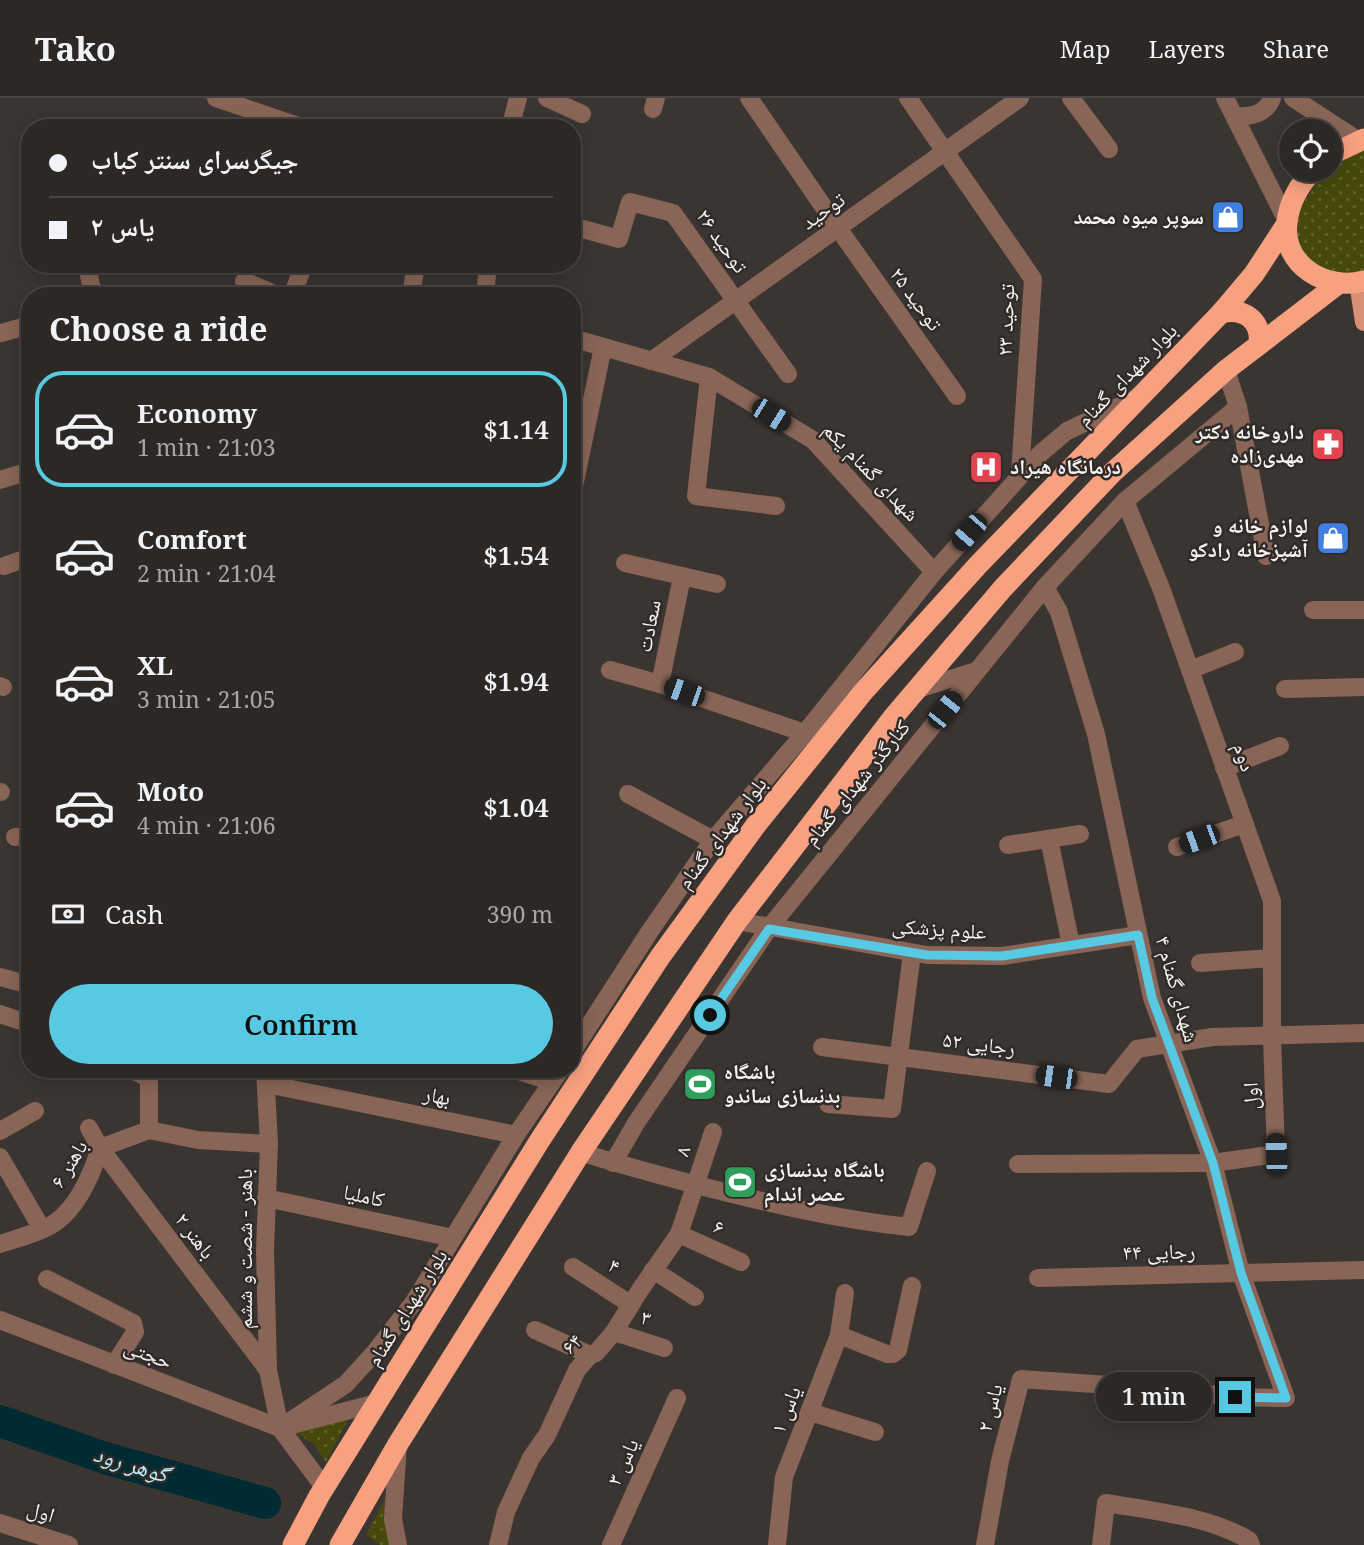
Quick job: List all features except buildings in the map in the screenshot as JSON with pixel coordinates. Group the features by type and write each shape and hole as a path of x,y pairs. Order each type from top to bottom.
{"highway":[{"path":"1342,149 1362,140"},
{"name":"بلوار شهدای گمنام","path":"293,1545 324,1487 500,1205 668,946 756,825 863,692 978,565 1221,313 1254,274 1287,223 1290,205 1302,182"},
{"path":"1287,223 1289,246 1300,265 1317,278 1353,282"},
{"path":"347,1543 398,1444 581,1152 737,921 918,689 1003,588 1112,473 1226,370 1259,344 1353,282"},
{"path":"1221,313 1236,311 1250,317 1259,329 1259,344"}],"main road":[{"path":"1353,282 1364,322"}],"street":[{"path":"216,98 278,119"},
{"path":"512,119 518,98"},
{"path":"547,98 582,114"},
{"name":"توحید ۲۵","path":"749,98 957,396"},
{"name":"توحید ۲۳","path":"908,98 1033,279 1020,474"},
{"name":"توحید","path":"651,361 1020,98"},
{"path":"1072,98 1109,149"},
{"path":"1225,98 1287,223"},
{"path":"1236,116 1260,114 1272,98"},
{"path":"1293,98 1362,140"},
{"name":"توحید ۲۶","path":"581,228 619,239 630,202 673,212 736,300"},
{"path":"244,281 258,287"},
{"path":"736,300 788,374"},
{"path":"1,333 21,327"},
{"name":"شهدای گمنام یکم","path":"581,341 709,377 813,440 934,572"},
{"path":"581,453 603,347"},
{"path":"1226,370 1238,407 1266,556"},
{"path":"709,377 696,496 776,506"},
{"path":"581,1038 650,930 713,840 805,733 934,572 1041,453 1067,431 1140,397"},
{"name":"کنارگذر شهدای گمنام","path":"614,1163 636,1123 769,929 1045,587 1125,501 1238,407"},
{"path":"0,480 21,474"},
{"name":"دوم","path":"1125,501 1161,588 1272,901 1272,1037"},
{"path":"4,566 21,560"},
{"path":"625,563 717,584"},
{"name":"سعادت","path":"660,684 682,577"},
{"name":"شهدای گمنام ۴","path":"1045,587 1059,612 1097,734 1152,998 1213,1163 1241,1273 1286,1398"},
{"path":"861,662 904,647 905,607"},
{"path":"1313,610 1364,610"},
{"path":"1190,670 1236,652"},
{"path":"610,670 805,733"},
{"path":"918,689 976,671"},
{"path":"1285,689 1364,687"},
{"path":"1224,768 1280,746"},
{"path":"628,794 713,840"},
{"path":"1177,847 1244,824"},
{"path":"1008,845 1080,834"},
{"path":"1049,839 1071,945"},
{"name":"علوم پزشکی","path":"737,921 769,929 927,955 1002,956 1138,935"},
{"path":"828,1104 892,1109 912,953"},
{"path":"1200,963 1272,958"},
{"path":"0,977 21,983"},
{"path":"0,1014 21,1021"},
{"name":"رجایی ۵۲","path":"822,1047 1108,1084 1137,1049 1212,1037 1364,1033"},
{"name":"اول","path":"1213,1163 1276,1154 1272,1037"},
{"path":"146,1078 149,1083 149,1130 198,1140 268,1144"},
{"name":"باهنر - شصت و ششم","path":"269,1078 266,1198 268,1370 280,1428"},
{"name":"بهار","path":"285,1078 516,1135"},
{"path":"280,1428 346,1384 414,1301 516,1135 556,1078"},
{"path":"0,1131 35,1111"},
{"name":"باهنر ۲","path":"89,1128 100,1148 268,1370"},
{"name":"باهنر ۶","path":"0,1244 57,1221 75,1202 93,1172 100,1148 149,1130"},
{"name":"۸","path":"696,1185 713,1132"},
{"path":"581,1152 696,1185 826,1216 909,1227 927,1171"},
{"path":"0,1157 42,1229"},
{"path":"1018,1164 1213,1163"},
{"name":"۶۴","path":"498,1545 506,1512 531,1458 547,1435 577,1370 614,1332 630,1304 679,1234 696,1185"},
{"path":"481,1192 500,1205"},
{"name":"کاملیا","path":"266,1198 453,1238"},
{"name":"۶","path":"679,1234 741,1262"},
{"name":"۴","path":"573,1267 630,1304"},
{"path":"653,1270 695,1297"},
{"name":"رجایی ۴۴","path":"1038,1278 1364,1270"},
{"path":"47,1279 134,1323 135,1332 114,1366"},
{"path":"839,1335 893,1354 898,1350 912,1286"},
{"name":"یاس ۱","path":"777,1545 784,1477 839,1335 845,1293"},
{"path":"408,1353 414,1301"},
{"name":"حجتی","path":"0,1320 280,1428"},
{"path":"535,1330 590,1355"},
{"name":"۳","path":"614,1332 664,1348"},
{"name":"یاس ۲","path":"985,1545 1000,1461 1021,1379 1166,1389 1235,1397 1286,1398"},
{"name":"یاس ۳","path":"611,1545 677,1398"},
{"path":"280,1428 377,1403"},
{"path":"810,1412 875,1432"},
{"path":"280,1428 324,1487"},
{"path":"398,1444 393,1519 398,1545"},
{"path":"1101,1545 1106,1503 1212,1523 1236,1532 1249,1540 1251,1545"},
{"name":"اول","path":"0,1523 69,1545"}],"shaded area":[{"path":"1364,149 1364,272 1331,274 1309,261 1297,239 1299,210 1317,182 1342,182 1342,159 1356,150"},
{"path":"348,1420 326,1462 314,1444 291,1430"},
{"path":"385,1499 391,1545 380,1545 366,1535"}],"waterway":[{"name":"گوهر رود","path":"0,1421 105,1458 265,1503"}],"place":[{"name":"سوپر میوه محمد","path":"1228,217"},
{"name":"داروخانه دکتر مهدی‌زاده","path":"1328,444"},
{"name":"درمانگاه هیراد","path":"986,467"},
{"name":"لوازم خانه و آشپزخانه رادکو","path":"1333,538"},
{"name":"باشگاه بدنسازی ساندو","path":"700,1084"},
{"name":"باشگاه بدنسازی عصر اندام","path":"740,1182"}],"route":[{"path":"710,1015 769,929 927,955 1002,956 1138,935 1152,998 1213,1163 1241,1273 1286,1398 1235,1397"}]}
